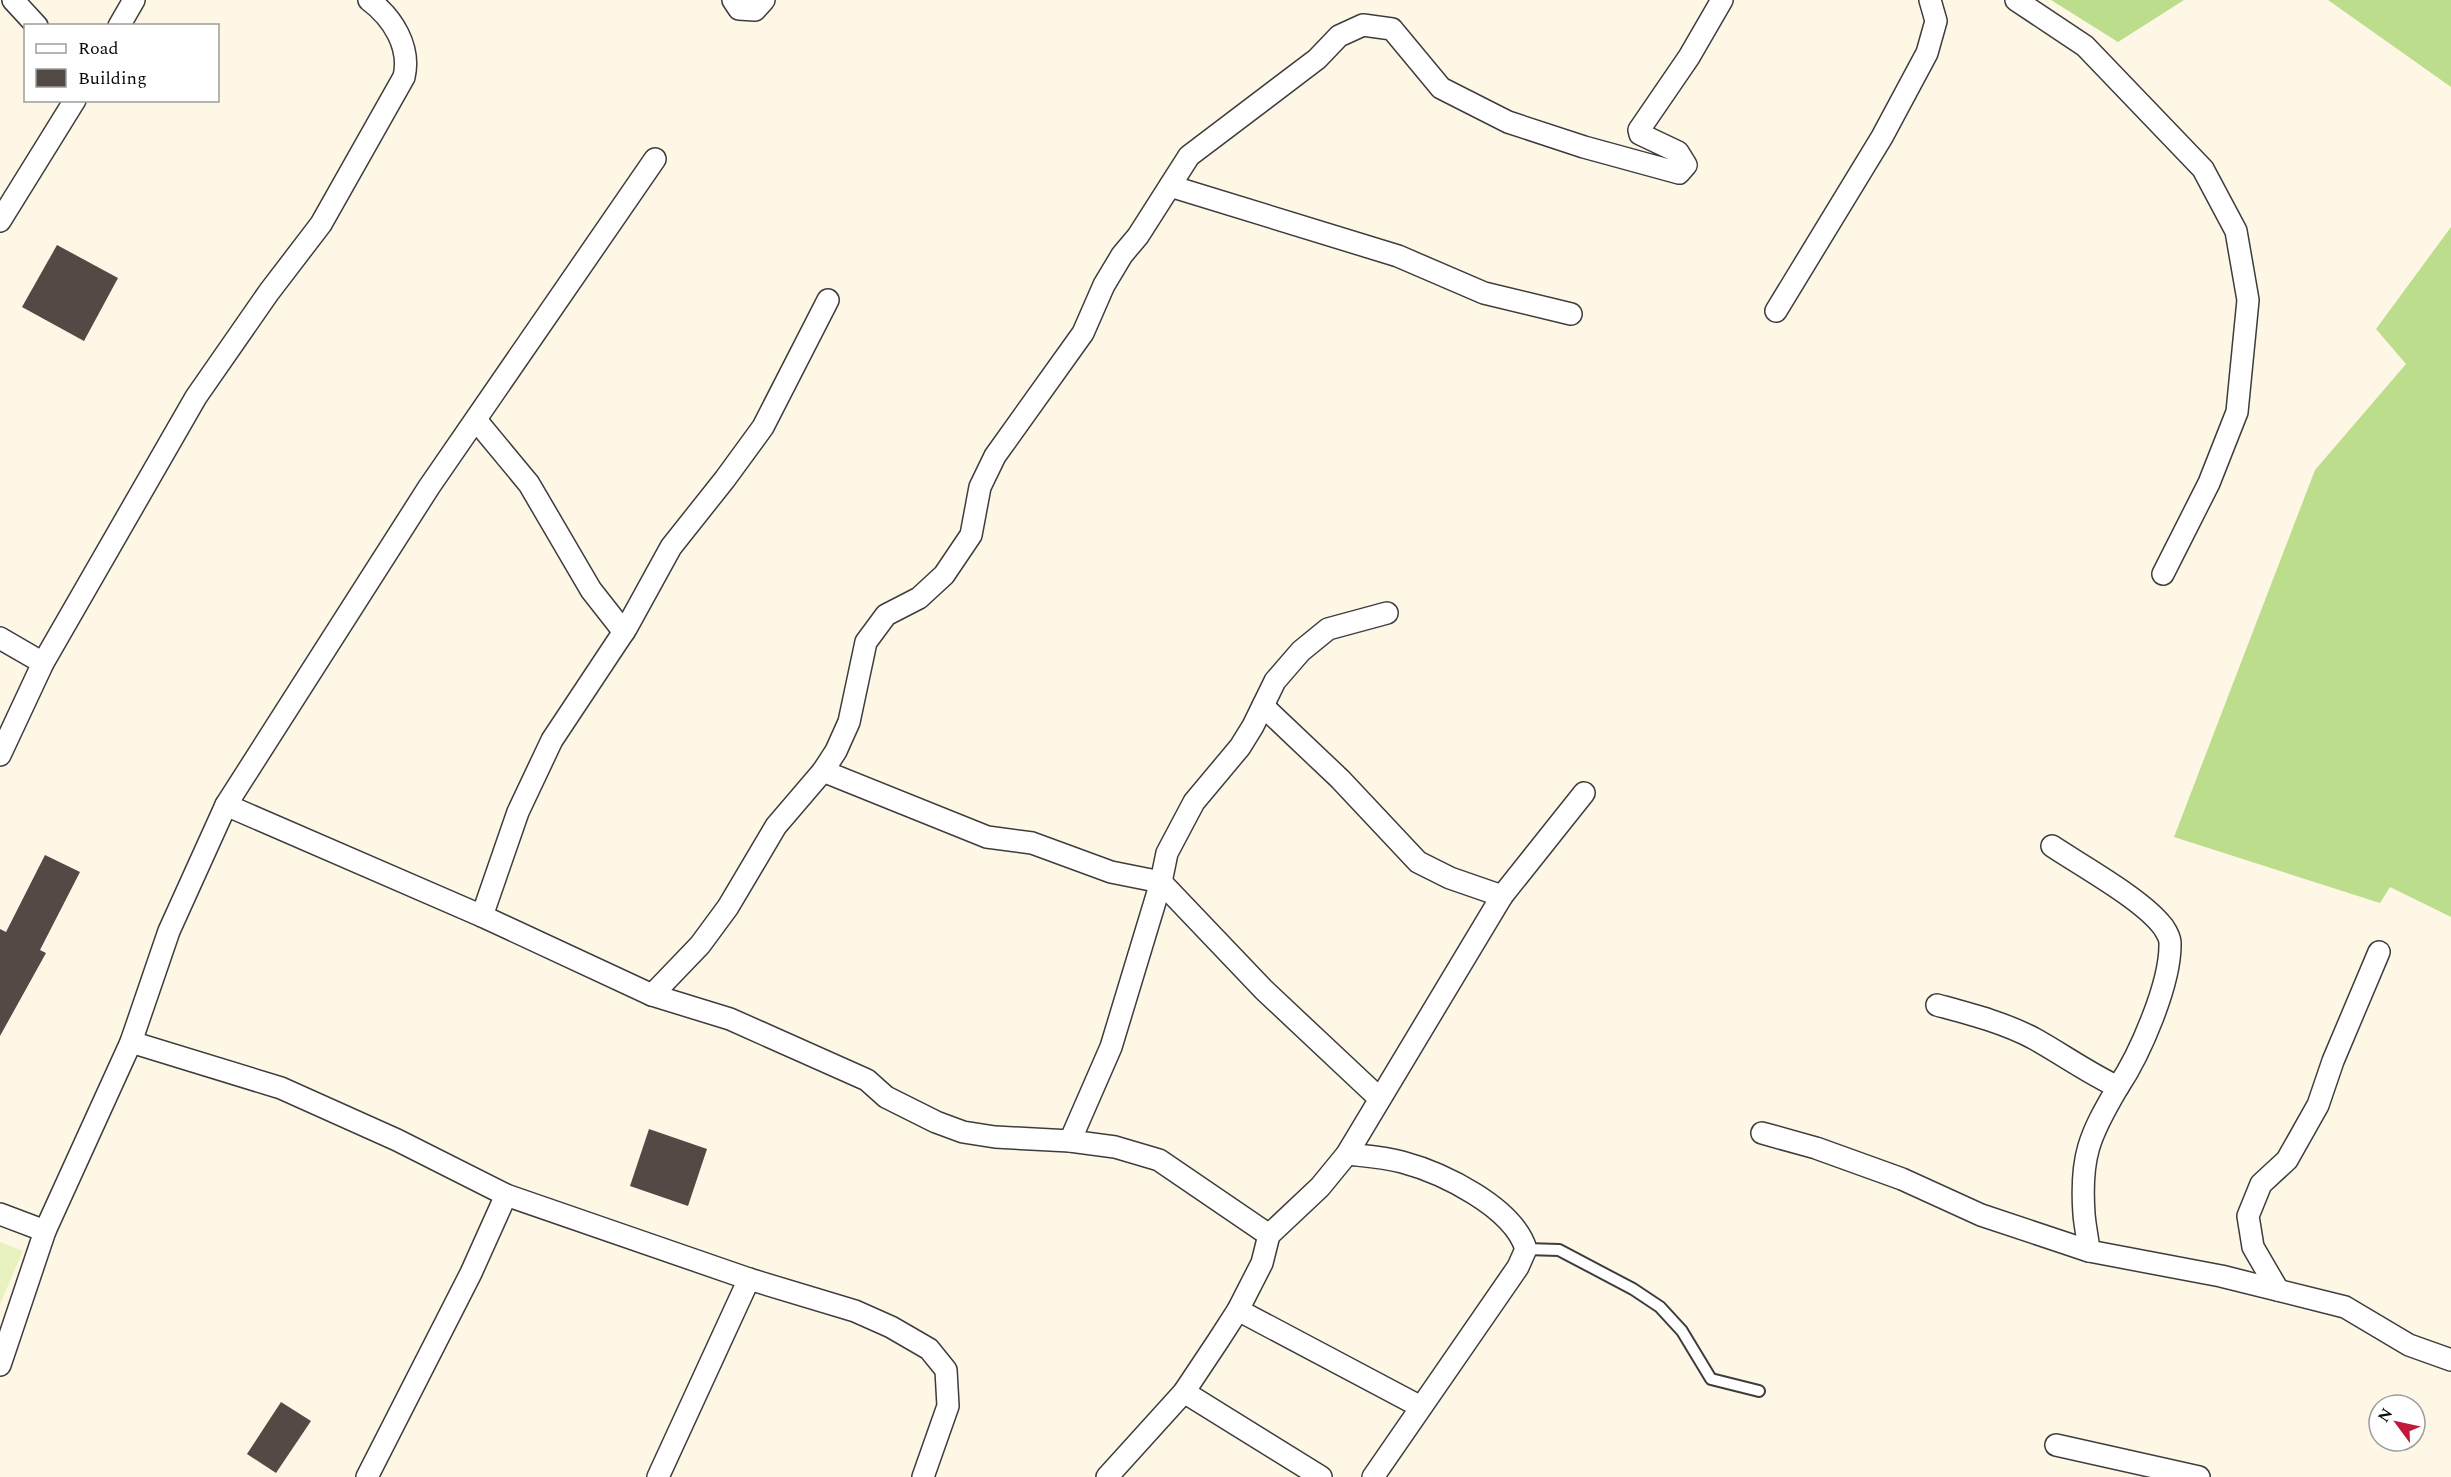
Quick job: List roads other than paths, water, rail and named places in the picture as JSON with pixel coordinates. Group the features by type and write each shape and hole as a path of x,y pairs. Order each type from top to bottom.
{"street":[{"path":"14,0 35,24"},
{"path":"120,24 134,0"},
{"path":"0,755 43,663 196,397 269,292 321,224 404,77 407,62 405,47 389,22 369,0"},
{"path":"733,0 739,9 755,10 765,0"},
{"path":"652,994 700,945 728,908 776,826 823,771 836,751 849,722 866,642 886,615 919,598 944,575 971,535 980,487 995,456 1083,333 1104,285 1188,156 1317,59 1339,36 1363,26 1392,28 1440,88 1508,122 1584,147 1679,173 1686,165 1678,152 1640,134 1639,130 1683,65 1722,0"},
{"path":"1776,311 1882,137 1927,52 1936,21 1930,0"},
{"path":"2016,0 2085,46 2203,169 2236,231 2248,300 2237,412 2209,483 2163,574"},
{"path":"0,221 74,102"},
{"path":"0,1365 45,1231 131,1042 169,931 226,806 316,661 476,420 655,159"},
{"path":"1170,186 1398,256 1484,293 1571,314"},
{"path":"482,916 518,812 552,740 624,632 671,547 725,479 762,427 828,300"},
{"path":"476,420 529,484 591,590 624,632"},
{"path":"1070,1141 1111,1047 1161,882 1167,853 1194,802 1240,747 1275,681 1301,651 1328,629 1387,613"},
{"path":"0,638 43,663"},
{"path":"1263,706 1340,779 1418,862 1450,878 1502,896"},
{"path":"823,771 987,837 1032,843 1102,869 1161,882 1264,990 1379,1098"},
{"path":"1107,1477 1184,1392 1238,1310 1262,1263 1269,1235 1320,1187 1347,1154 1502,896 1584,793"},
{"path":"226,806 482,916 652,994 730,1019 867,1080 886,1097 908,1110 963,1132 1014,1139 1070,1141 1115,1147 1159,1160 1269,1235"},
{"path":"2052,846 2141,906 2161,923 2170,941 2162,986 2136,1060 2089,1140 2083,1166 2084,1218 2089,1251"},
{"path":"2278,1290 2253,1247 2248,1216 2260,1184 2287,1160 2319,1105 2333,1061 2379,952"},
{"path":"1937,1005 2007,1026 2044,1044 2085,1072 2118,1088"},
{"path":"131,1042 280,1088 397,1140 506,1195 749,1279 855,1311 891,1327 929,1349 946,1370 948,1406 923,1477"},
{"path":"1761,1133 1816,1148 1902,1179 1981,1215 2089,1251 2278,1290 2345,1307 2409,1345 2451,1360"},
{"path":"1347,1154 1401,1162 1446,1179 1493,1206 1522,1236 1526,1250 1518,1267 1373,1477"},
{"path":"367,1477 446,1323 506,1195"},
{"path":"0,1214 45,1231"},
{"path":"658,1477 749,1279"},
{"path":"1238,1310 1421,1407"},
{"path":"1184,1392 1318,1476"},
{"path":"2056,1446 2199,1477"}],"lane":[{"path":"1526,1250 1559,1250 1633,1289 1660,1307 1682,1331 1711,1379 1759,1391"}]}
